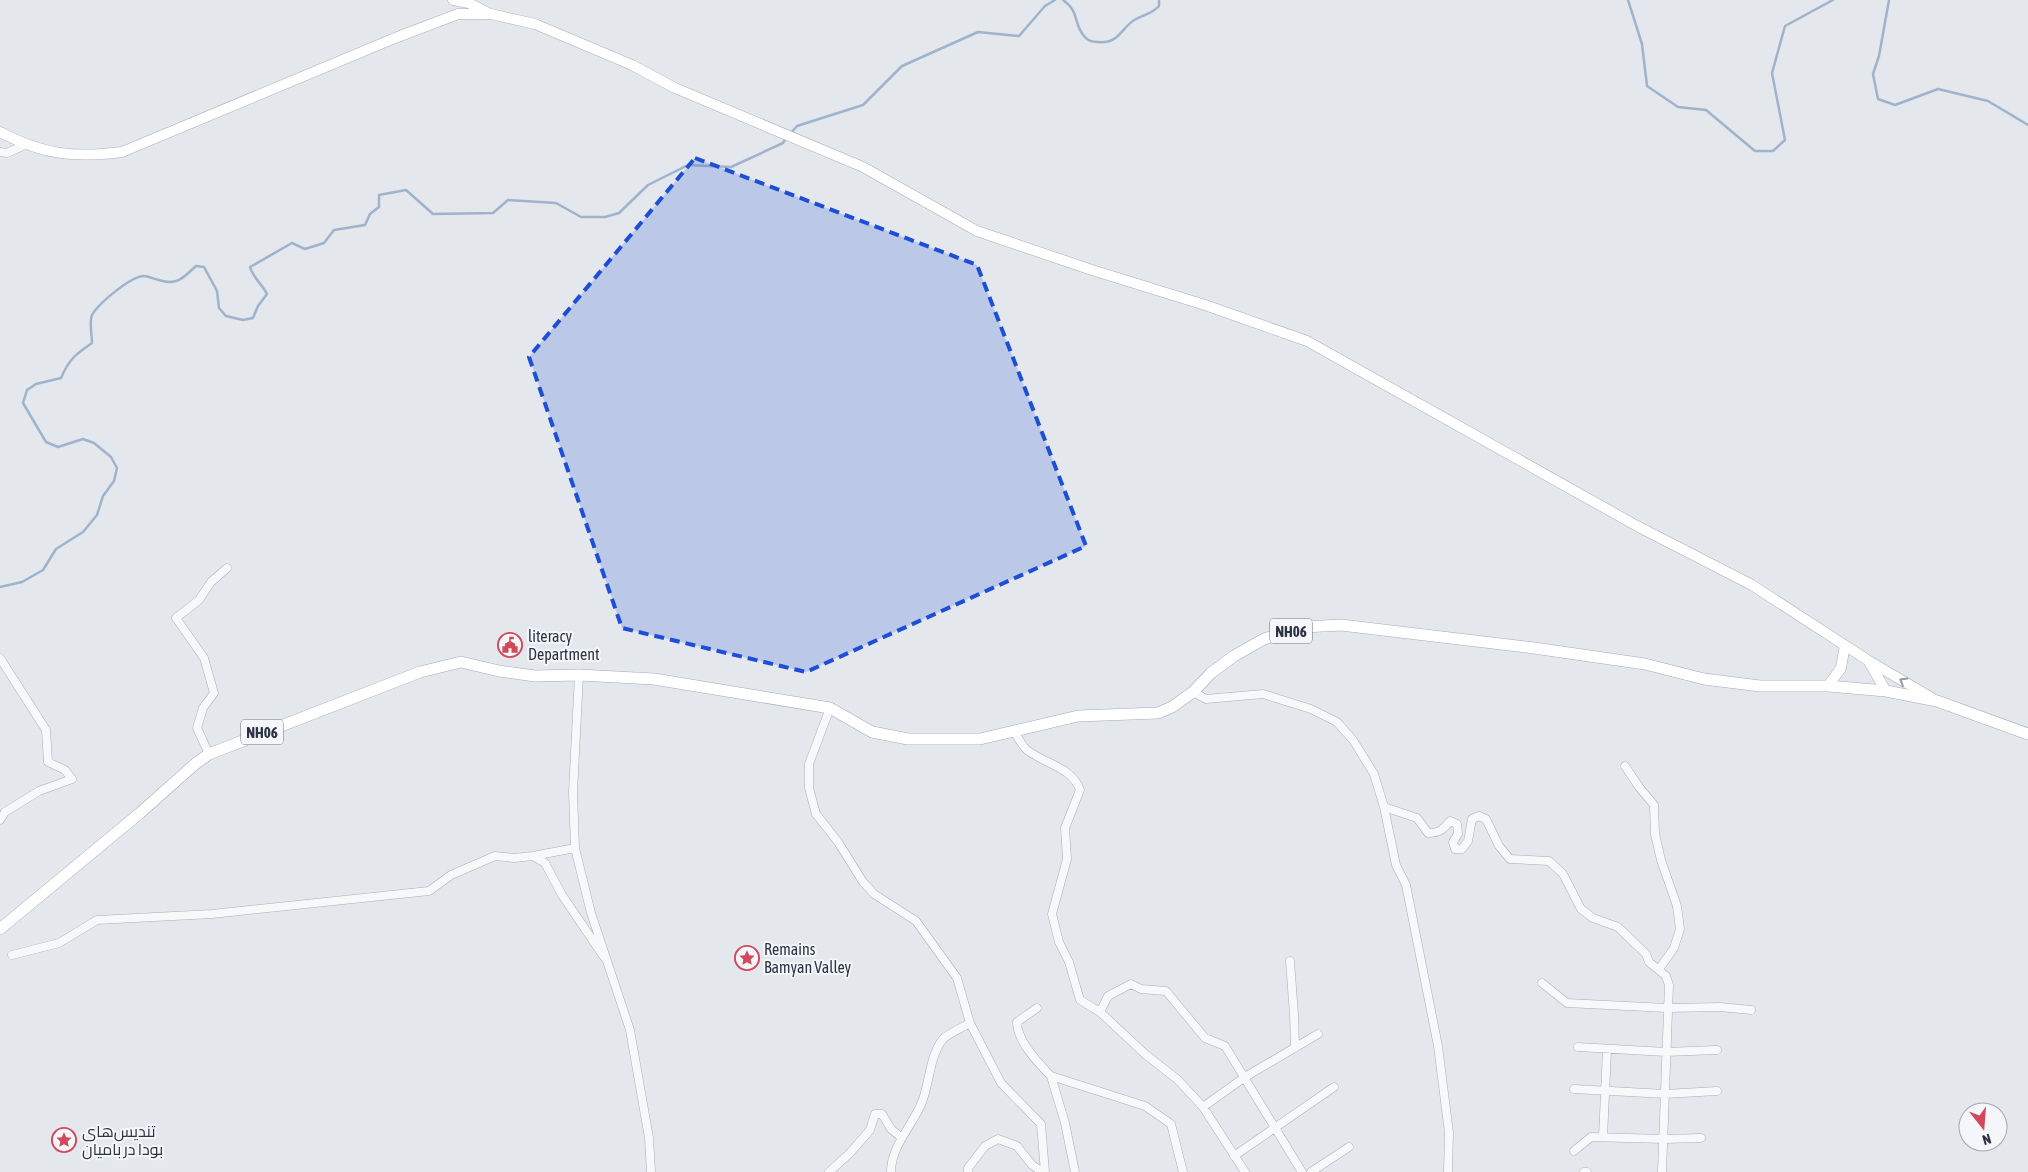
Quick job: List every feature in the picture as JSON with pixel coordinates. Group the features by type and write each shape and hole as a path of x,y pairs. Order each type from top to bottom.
{"main road":[{"path":"453,0 469,3 491,14"},
{"path":"0,132 25,145 63,154 90,156 122,152 429,24 458,14 491,14 535,24 632,65 675,88 863,167 977,231 1092,270 1205,305 1307,341 1620,517 1752,586 1937,702"},
{"name":"NH06","path":"0,930 209,754 411,675 461,662 499,672 535,676 579,674 654,679 830,708 872,732 908,739 980,739 1078,716 1158,713 1172,707 1193,692 1211,673 1234,656 1264,639 1304,627 1341,625 1534,648 1636,663 1704,679 1760,686 1828,686 1886,691 1937,702 2028,734"},
{"path":"1828,686 1841,668 1845,645"},
{"path":"1869,661 1886,691"}],"street":[{"path":"0,152 8,153 25,145"},
{"path":"209,754 197,728 203,708 214,693 204,658 176,618 199,600 211,582 227,568"},
{"path":"0,658 46,730 48,762 65,770 72,779 39,791 5,812 0,820"},
{"path":"579,674 573,792 575,848 604,957 630,1030 649,1138 651,1172"},
{"path":"1193,692 1206,699 1263,694 1311,709 1337,722 1353,740 1374,774 1384,807 1396,865 1406,885 1438,1046 1449,1133 1448,1172"},
{"path":"830,708 810,764 809,788 816,814 838,842 863,882 874,894 916,921 957,978 970,1023 1001,1083 1041,1124 1044,1172"},
{"path":"1014,731 1026,750 1061,768 1076,780 1080,790 1065,828 1067,859 1052,914 1059,942 1070,962 1080,1000 1100,1012 1145,1054 1178,1080 1203,1107 1244,1172"},
{"path":"1625,766 1639,788 1654,805 1655,834 1660,860 1677,906 1680,929 1674,948 1659,969"},
{"path":"1384,807 1417,818 1428,834 1444,830 1450,821 1457,824 1458,834 1453,842 1455,849 1462,849 1468,841 1472,819 1479,816 1486,819 1504,854 1510,859 1549,861 1563,874 1581,909 1593,918 1618,927 1646,954 1649,962 1666,976 1669,985 1662,1172"},
{"path":"12,954 59,943 97,920 212,914 429,891 451,875 495,856 514,858 575,848"},
{"path":"533,856 545,863 562,895 604,957"},
{"path":"1290,961 1295,1048"},
{"path":"1542,983 1567,1003 1667,1008 1720,1007 1751,1010"},
{"path":"1100,1012 1108,996 1131,984 1141,989 1166,992 1205,1038 1225,1046 1302,1172"},
{"path":"1036,1008 1017,1022 1017,1032 1051,1076 1065,1123 1075,1172"},
{"path":"891,1172 891,1165 902,1138 922,1102 932,1062 944,1038 970,1023"},
{"path":"1203,1107 1245,1077 1318,1034"},
{"path":"1578,1048 1666,1052 1717,1050"},
{"path":"1603,1137 1607,1050"},
{"path":"1051,1076 1145,1106 1171,1124 1183,1172"},
{"path":"1234,1156 1334,1087"},
{"path":"1574,1089 1665,1094 1717,1092"},
{"path":"829,1172 849,1154 870,1130 875,1114 882,1114 891,1129 902,1138"},
{"path":"1574,1151 1592,1137 1701,1138"},
{"path":"968,1172 968,1168 985,1146 998,1139 1017,1146 1032,1165 1044,1172"},
{"path":"1310,1172 1349,1147"}],"highlighted area":[{"path":"695,158 977,265 1086,546 806,672 622,628 529,357"}],"waterway":[{"path":"790,134 797,126 863,105 902,66 978,32 1019,36 1045,6 1055,0"},
{"path":"1063,0 1072,9 1078,27 1084,36 1090,41 1098,42 1105,42 1116,38 1131,22 1156,9 1159,6 1159,0"},
{"path":"1628,0 1642,44 1647,86 1678,107 1706,110 1755,151 1773,151 1785,140 1772,73 1785,26 1833,0"},
{"path":"1889,0 1879,56 1873,74 1878,99 1895,105 1938,89 1988,101 2028,125"},
{"path":"0,587 22,582 43,570 56,549 83,532 97,515 103,496 114,481 117,468 111,457 94,443 83,439 58,447 46,442 23,403 27,390 36,384 61,378 67,366 74,358 92,343 92,315 95,310 123,285 144,276 171,282 179,280 196,266 204,267 217,291 219,308 226,316 243,320 253,318 258,306 267,294 250,267 292,243 305,249 324,243 334,230 365,225 370,214 379,207 379,195 406,190 433,214 493,213 508,200 556,203 581,217 605,217 619,213 648,185 688,165 731,167 783,143 786,138"}],"place":[{"name":"literacy Department","path":"510,645"},
{"name":"Remains Bamyan Valley","path":"747,958"},
{"name":"تندیس‌های بودا در بامیان","path":"64,1140"}]}
